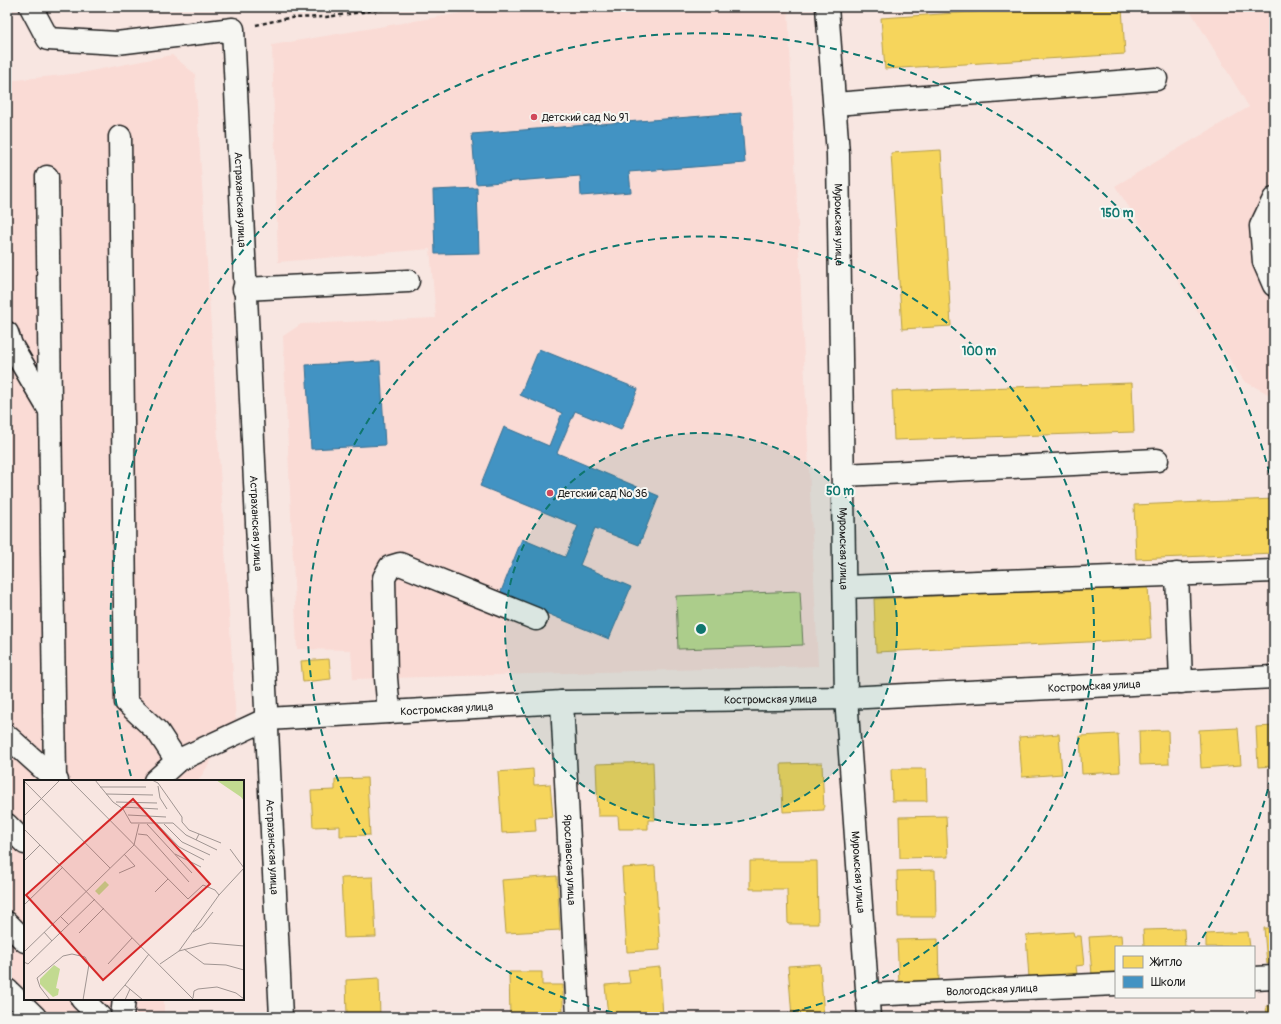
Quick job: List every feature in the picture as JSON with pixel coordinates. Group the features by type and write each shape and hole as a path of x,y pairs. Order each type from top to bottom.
{"street":[{"path":"31,7 48,39 117,43 233,29"},
{"name":"Муромская улица","path":"828,7 838,154 846,698 869,1017"},
{"name":"Астраханская улица","path":"233,29 244,289 267,719 280,1017"},
{"path":"835,104 1156,79"},
{"path":"120,137 126,702 158,732 177,761"},
{"path":"47,177 56,780"},
{"path":"1274,199 1261,226 1264,262 1274,285"},
{"path":"244,289 408,281"},
{"path":"7,333 11,345 50,410"},
{"path":"843,475 1157,460"},
{"path":"389,712 386,678 384,578 390,567 400,564 536,619"},
{"path":"844,587 1274,571"},
{"path":"1177,574 1181,682"},
{"name":"Костромская улица","path":"267,719 562,702 846,698 1274,677"},
{"name":"Ярославская улица","path":"562,702 578,1017"},
{"path":"156,780 177,761 267,719"},
{"path":"7,736 56,780"},
{"path":"7,826 24,842"},
{"path":"7,923 24,940"},
{"path":"1255,978 1274,977"},
{"name":"Вологодская улица","path":"867,995 1115,984"},
{"path":"7,990 35,1017"},
{"path":"83,1000 100,1017"},
{"path":"122,1017 124,1000"}],"path":[{"path":"233,29 288,18 326,17 398,7"}],"shaded area":[{"path":"497,7 788,7 818,666 353,679 351,650 297,649 283,336 301,324 436,318 430,249 278,262 272,45"},
{"path":"1188,7 1274,7 1274,397 1244,381 1115,186 1249,107"},
{"path":"172,55 195,74 236,723 199,780 24,780 24,1000 164,1000 164,1017 7,1017 7,81 81,73"}],"green space":[{"path":"800,591 803,645 678,649 676,596"}],"building: Житло":[{"path":"1047,7 1122,7 1125,54 885,69 881,18"},
{"path":"941,150 951,326 902,329 891,153"},
{"path":"1132,383 1134,432 894,440 892,391"},
{"path":"1274,499 1274,553 1136,559 1134,505"},
{"path":"1148,586 1151,639 876,652 874,599"},
{"path":"329,659 331,679 303,682 301,661"},
{"path":"1274,726 1274,766 1258,767 1256,727"},
{"path":"1238,728 1241,765 1201,768 1199,730"},
{"path":"1168,730 1169,764 1140,765 1139,731"},
{"path":"1059,734 1062,774 1022,777 1019,737"},
{"path":"1118,734 1120,772 1082,774 1080,736"},
{"path":"653,762 655,820 648,820 648,829 619,829 618,816 598,816 596,764"},
{"path":"822,763 824,810 783,812 781,764"},
{"path":"533,769 534,785 550,784 553,817 535,818 536,831 502,833 498,772"},
{"path":"891,769 926,769 927,801 892,801"},
{"path":"367,778 370,835 340,836 340,826 313,827 311,791 335,790 335,779"},
{"path":"946,816 948,857 900,858 899,817"},
{"path":"750,861 817,861 818,924 788,924 787,889 750,889"},
{"path":"655,866 660,950 627,952 622,868"},
{"path":"935,870 936,917 898,917 897,871"},
{"path":"557,876 560,930 506,933 502,880"},
{"path":"373,877 376,937 344,938 341,878"},
{"path":"1264,928 1274,928 1274,963 1267,964"},
{"path":"1184,929 1185,946 1144,946 1143,930"},
{"path":"1073,932 1074,936 1081,936 1084,965 1076,966 1077,974 1029,978 1026,935"},
{"path":"1248,932 1250,946 1206,946 1206,934"},
{"path":"1121,935 1122,946 1115,946 1115,973 1092,975 1089,937"},
{"path":"938,939 939,983 899,984 897,940"},
{"path":"820,964 824,1017 792,1017 788,966"},
{"path":"660,967 663,1017 608,1017 605,985 630,983 628,970"},
{"path":"509,972 542,972 542,985 563,985 563,1015 510,1017"},
{"path":"379,978 380,1017 347,1017 346,980"},
{"path":"1266,1006 1274,1006 1274,1017 1267,1017"},
{"path":"1188,1015 1188,1017 1148,1017 1148,1016"}],"building: Школи":[{"path":"741,113 745,163 629,172 631,192 581,196 580,176 476,184 472,134"},
{"path":"477,188 479,253 435,254 433,190"},
{"path":"539,349 638,389 621,430 575,411 557,453 659,496 639,545 595,528 580,565 631,587 609,639 500,594 522,539 565,557 578,526 480,486 504,427 549,446 562,413 520,395"},
{"path":"380,361 385,445 311,449 306,365"}],"place":[{"name":"Детский сад № 91","path":"534,117"},
{"name":"Детский сад № 36","path":"550,493"}]}
